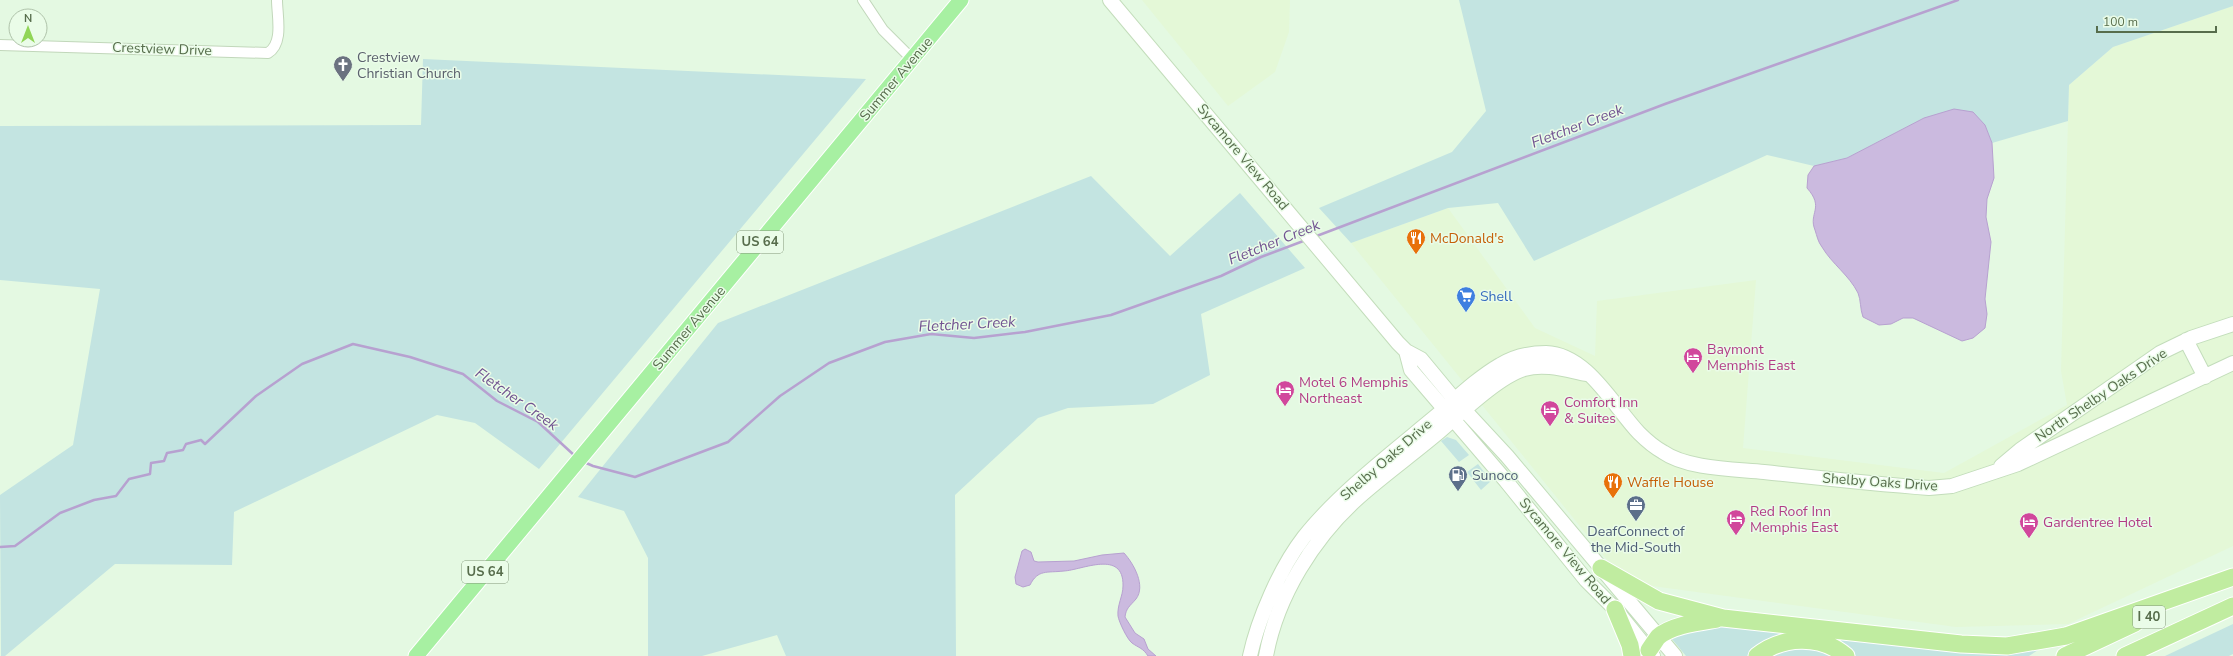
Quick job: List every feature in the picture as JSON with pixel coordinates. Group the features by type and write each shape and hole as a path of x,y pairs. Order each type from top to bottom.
{"highway":[{"path":"1601,568 1659,601 1723,618 1961,644 2007,646 2066,636 2233,577"},
{"name":"I 40","path":"2065,656 2233,577"},
{"name":"I 40","path":"2125,656 2233,606"},
{"path":"1614,610 1630,645 1632,656"},
{"path":"1654,648 1686,624 1723,618"},
{"path":"2141,656 2194,625"},
{"path":"1757,656 1767,648 1794,640 1825,644 1838,650 1846,656"}],"main road":[{"name":"Summer Avenue","path":"416,656 962,0"}],"street":[{"name":"Crestview Drive","path":"0,45 268,53 274,49 278,39 277,0"},
{"path":"863,0 884,30 912,59"},
{"name":"Sycamore View Road","path":"1110,0 1406,351 1421,359 1601,568 1654,648"},
{"name":"North Shelby Oaks Drive","path":"1998,469 2020,450 2160,353 2186,340 2233,324"},
{"path":"2186,340 2205,377"},
{"name":"Sycamore View Road","path":"1406,351 1411,370 1506,481 1586,580 1614,610 1654,648 1675,656"},
{"name":"Shelby Oaks Drive","path":"1266,656 1270,634 1296,576 1320,539 1359,498 1460,405 1525,369 1554,367 1586,374 1616,404 1639,433 1665,454 1678,460 1721,467 1929,488 1952,486 1977,479 1998,469 2018,464 2233,363"},
{"path":"2082,407 2092,429"},
{"name":"Shelby Oaks Drive","path":"1250,656 1267,607 1282,573 1302,539 1317,522 1374,468 1449,415"}],"shaded area":[{"path":"1142,0 1290,0 1289,32 1275,72 1228,106"},
{"path":"1459,0 2233,0 2233,6 2113,47 2069,85 2068,121 1992,143 1985,125 1924,118 1847,158 1814,166 1767,155 1534,261 1498,203 1448,208 1351,243 1319,208 1452,152 1486,111"},
{"path":"2233,6 2233,546 2068,624 1956,627 1652,586 1608,561 1351,243 1448,208 1535,328 1595,356 1597,301 1756,280 1743,448 1944,473 2067,405 2061,371 2069,85 2113,47"},
{"path":"423,59 866,79 539,469 475,423 437,415 234,512 232,565 115,564 5,656 1,656 0,495 73,445 100,289 0,280 0,126 421,125"},
{"path":"1954,109 1973,112 1985,125 1992,143 1994,178 1987,199 1986,217 1991,242 1985,299 1987,314 1985,328 1973,338 1962,341 1913,318 1903,318 1891,324 1879,325 1863,317 1858,293 1826,253 1819,241 1813,224 1816,206 1815,201 1807,188 1808,175 1814,166 1847,158 1924,118"},
{"path":"1091,176 1170,256 1240,193 1305,268 1201,314 1210,375 1153,404 1068,408 1038,418 955,495 956,656 786,656 777,635 702,656 648,656 648,558 624,511 578,497 718,323"},
{"path":"1447,437 1456,440 1469,455 1459,462 1441,441"},
{"path":"1478,464 1491,481 1481,490 1467,472"},
{"path":"1025,549 1031,552 1034,561 1038,562 1074,561 1102,555 1124,553 1132,563 1138,575 1140,588 1136,599 1127,609 1125,617 1135,633 1144,639 1148,649 1156,656 1148,656 1143,650 1132,643 1122,626 1118,612 1123,586 1121,575 1117,568 1110,565 1101,564 1072,570 1044,573 1036,576 1030,585 1023,587 1016,584 1015,577 1022,551"},
{"path":"1723,623 2041,648 2029,656 1856,656 1837,642 1749,656 1686,656 1672,639 1673,633"},
{"path":"2233,624 2233,654 2229,656 2165,656"},
{"path":"1800,644 1838,656 1765,656"}],"waterway":[{"name":"Fletcher Creek","path":"1314,237 1665,104 1958,0"},
{"name":"Fletcher Creek","path":"584,462 593,466 635,477 728,442 780,396 829,363 885,342 931,334 974,338 1025,332 1111,315 1221,276 1261,257 1306,240"},
{"name":"Fletcher Creek","path":"0,547 15,546 60,513 94,500 116,496 129,479 150,474 151,463 164,461 167,453 183,450 186,444 201,440 205,444 256,396 302,364 353,344 410,357 463,374 497,401 538,422 575,456"}],"place":[{"name":"Crestview Christian Church","path":"343,82"},
{"name":"McDonald's","path":"1416,255"},
{"name":"Shell","path":"1466,313"},
{"name":"Baymont Memphis East","path":"1693,374"},
{"name":"Motel 6 Memphis Northeast","path":"1285,407"},
{"name":"Comfort Inn & Suites","path":"1550,427"},
{"name":"Sunoco","path":"1458,492"},
{"name":"Waffle House","path":"1613,499"},
{"name":"DeafConnect of the Mid-South","path":"1636,522"},
{"name":"Red Roof Inn Memphis East","path":"1736,536"},
{"name":"Gardentree Hotel","path":"2029,539"}]}
